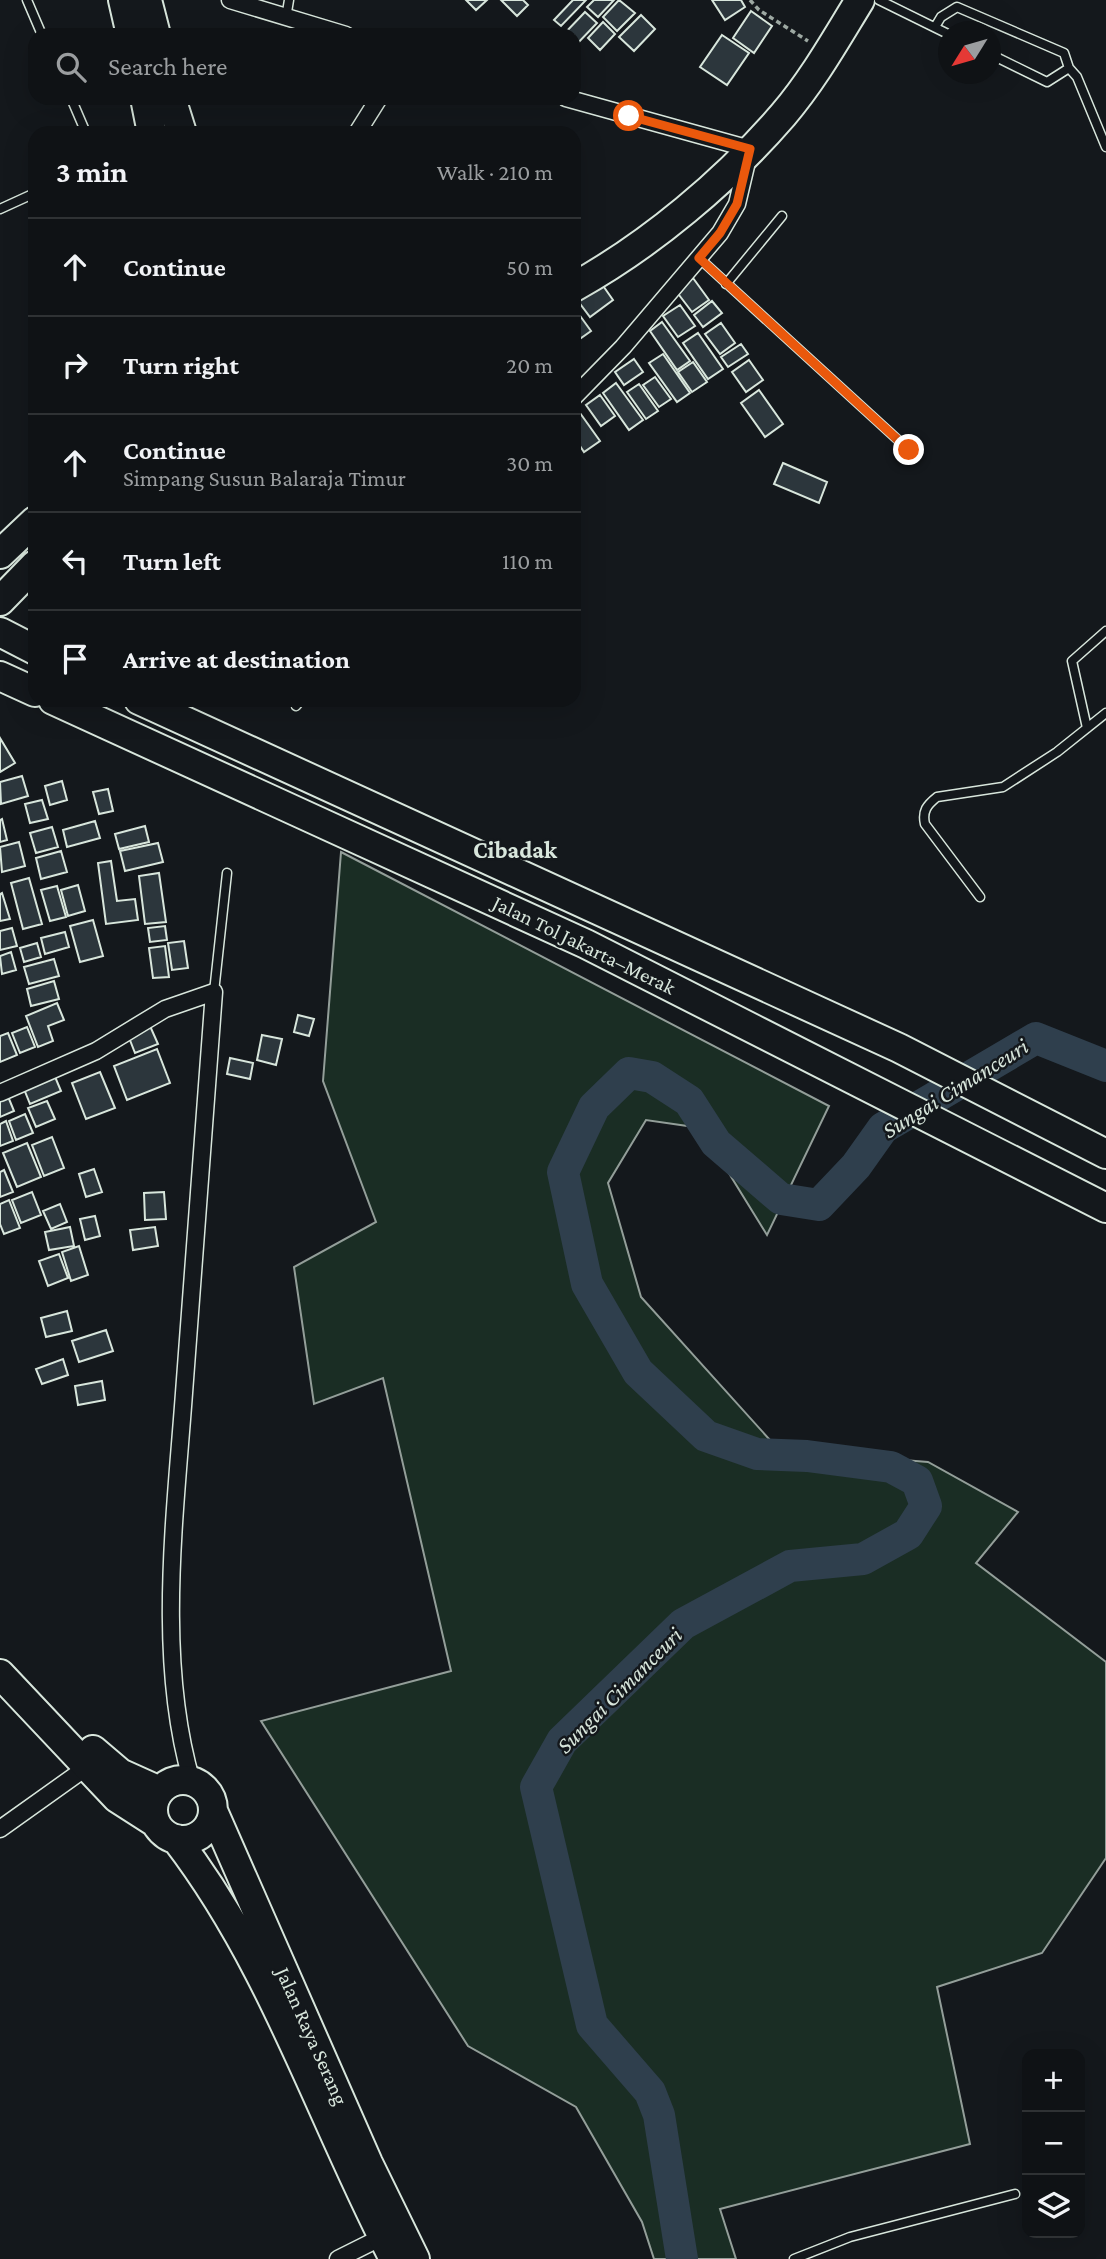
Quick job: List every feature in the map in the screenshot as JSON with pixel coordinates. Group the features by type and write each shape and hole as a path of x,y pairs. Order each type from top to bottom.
{"highway":[{"path":"581,283 636,248 687,208 750,149 783,115 828,53 860,0"},
{"path":"132,28 136,3"},
{"path":"136,3 152,28"},
{"path":"146,105 151,126"},
{"path":"173,105 180,126"},
{"path":"0,601 28,572"},
{"path":"0,632 28,646"},
{"path":"0,676 28,689"},
{"name":"Jalan Tol Jakarta–Merak","path":"68,707 586,944 873,1087 1106,1208"},
{"name":"Jalan Tol Jakarta–Merak","path":"154,707 898,1048 1106,1154"},
{"path":"0,1657 100,1757 120,1773 160,1791"},
{"name":"Jalan Raya Serang","path":"0,1674 117,1798 166,1831 204,1876 298,2027 415,2259"},
{"path":"175,1782 192,1782 207,1793 213,1811 201,1834 193,1838 166,1831 153,1806 160,1791 175,1782"},
{"name":"Jalan Raya Serang","path":"213,1811 298,2027 344,2161 388,2248"}],"street":[{"path":"230,0 321,28"},
{"path":"581,102 750,149 737,204 720,233 623,347 581,390"},
{"path":"361,126 375,105"},
{"path":"0,1093 96,1051 165,1009 214,992 180,1450 171,1635 178,1730 192,1782"},
{"path":"0,1829 87,1767"},
{"path":"338,2259 388,2248"}],"lane":[{"path":"27,0 39,28"},
{"path":"286,18 289,0"},
{"path":"878,0 938,29"},
{"path":"935,27 941,17 957,7 1064,52 1106,147"},
{"path":"1001,59 1047,82 1069,68"},
{"path":"74,105 83,126"},
{"path":"0,209 28,196"},
{"path":"726,284 782,216"},
{"path":"699,258 909,450"},
{"path":"1087,728 1072,661 1079,651 1106,631"},
{"path":"980,897 925,824 924,810 937,797 1003,787 1058,752 1106,713"},
{"path":"214,992 227,873"},
{"path":"794,2259 850,2237 1015,2193"}],"path":[{"path":"750,0 760,10 828,53"}],"green space":[{"path":"341,852 829,1106 767,1235 701,1128 646,1120 608,1183 641,1297 779,1450 928,1462 1018,1512 976,1563 1106,1662 1106,1858 1042,1953 937,1987 970,2144 720,2209 736,2259 654,2259 642,2222 576,2107 468,2046 261,1721 451,1671 383,1378 314,1404 294,1267 376,1222 323,1081"}],"building":[{"path":"466,0 487,0 476,10"},
{"path":"501,0 523,0 528,5 517,16"},
{"path":"573,0 586,0 561,26 554,20"},
{"path":"594,0 614,0 598,17 587,7"},
{"path":"619,0 635,13 617,31 603,17"},
{"path":"712,0 741,0 745,7 725,20"},
{"path":"751,11 772,26 754,53 733,38"},
{"path":"585,12 597,23 581,40 581,28 570,28"},
{"path":"641,15 655,29 634,51 619,37"},
{"path":"603,22 615,34 600,50 588,38"},
{"path":"722,35 749,53 727,85 700,67"},
{"path":"693,278 709,300 692,312 676,291"},
{"path":"599,280 613,300 590,317 581,305 581,293"},
{"path":"712,301 722,313 703,327 694,315"},
{"path":"680,305 695,326 678,337 663,316"},
{"path":"581,317 591,331 581,338"},
{"path":"662,322 690,361 677,370 650,331"},
{"path":"721,323 735,343 720,354 705,334"},
{"path":"698,333 723,369 708,379 683,343"},
{"path":"741,344 748,354 728,367 721,357"},
{"path":"663,354 690,393 677,402 649,363"},
{"path":"634,359 643,372 624,385 615,372"},
{"path":"749,360 763,380 746,392 732,372"},
{"path":"693,362 707,382 692,392 678,372"},
{"path":"655,377 671,399 659,407 643,385"},
{"path":"616,383 643,420 629,430 603,393"},
{"path":"639,384 658,411 646,419 627,392"},
{"path":"759,390 783,424 765,437 741,403"},
{"path":"600,395 615,416 601,426 586,405"},
{"path":"581,414 600,441 584,452 581,448"},
{"path":"783,463 827,482 819,503 774,484"},
{"path":"0,738 15,763 0,772"},
{"path":"22,776 28,796 1,804 0,782"},
{"path":"62,781 67,800 50,805 45,786"},
{"path":"108,789 113,811 99,814 93,792"},
{"path":"42,800 48,819 30,823 25,804"},
{"path":"2,819 7,840 0,842 0,820"},
{"path":"95,821 100,838 67,847 63,830"},
{"path":"145,826 149,842 119,849 115,834"},
{"path":"52,827 58,847 36,853 30,833"},
{"path":"19,842 25,866 2,872 0,847"},
{"path":"158,843 163,862 125,871 120,851"},
{"path":"61,851 67,872 41,879 36,858"},
{"path":"111,861 117,901 135,899 138,920 106,924 98,863"},
{"path":"159,873 166,922 145,924 139,876"},
{"path":"29,878 42,924 23,929 11,883"},
{"path":"78,885 85,911 68,916 61,890"},
{"path":"57,886 66,917 50,921 41,890"},
{"path":"2,893 10,919 0,921 0,894"},
{"path":"93,920 103,956 80,962 70,926"},
{"path":"165,926 167,940 150,942 148,928"},
{"path":"12,928 17,946 0,950 0,931"},
{"path":"65,932 69,947 45,954 41,938"},
{"path":"184,941 188,968 172,970 168,943"},
{"path":"37,943 41,957 24,962 20,948"},
{"path":"165,946 169,977 153,978 149,948"},
{"path":"11,952 16,970 2,974 0,956"},
{"path":"54,959 59,976 29,984 24,967"},
{"path":"54,981 59,999 31,1006 27,989"},
{"path":"57,1003 64,1020 48,1026 53,1041 38,1047 26,1016"},
{"path":"298,1015 314,1019 309,1036 294,1032"},
{"path":"150,1026 158,1044 135,1053 128,1035"},
{"path":"27,1027 35,1047 20,1053 12,1033"},
{"path":"8,1033 17,1055 0,1062 0,1036"},
{"path":"262,1035 282,1039 276,1065 257,1060"},
{"path":"157,1049 170,1083 127,1100 114,1066"},
{"path":"230,1058 253,1063 250,1079 227,1074"},
{"path":"53,1072 61,1091 30,1104 22,1084"},
{"path":"100,1072 115,1108 86,1119 72,1083"},
{"path":"7,1094 14,1111 0,1117 0,1097"},
{"path":"47,1101 55,1119 36,1127 28,1108"},
{"path":"25,1114 33,1133 16,1140 9,1121"},
{"path":"6,1121 13,1141 0,1146 0,1124"},
{"path":"52,1137 64,1168 44,1176 32,1145"},
{"path":"27,1143 41,1177 17,1187 3,1153"},
{"path":"94,1169 102,1192 86,1197 79,1174"},
{"path":"4,1170 13,1192 0,1197 0,1172"},
{"path":"32,1192 41,1215 21,1223 12,1200"},
{"path":"164,1192 166,1219 145,1220 144,1193"},
{"path":"9,1200 20,1228 4,1234 0,1224 0,1204"},
{"path":"60,1204 67,1222 51,1229 43,1211"},
{"path":"95,1216 100,1236 85,1240 80,1219"},
{"path":"70,1227 74,1246 49,1250 45,1232"},
{"path":"155,1227 158,1246 133,1250 130,1230"},
{"path":"79,1246 88,1275 71,1281 62,1252"},
{"path":"59,1254 68,1278 48,1286 39,1261"},
{"path":"67,1311 72,1331 46,1337 41,1318"},
{"path":"106,1330 113,1351 79,1362 72,1341"},
{"path":"63,1359 68,1375 42,1384 36,1369"},
{"path":"102,1381 105,1400 78,1405 75,1386"}],"waterway":[{"name":"Sungai Cimanceuri","path":"682,2259 659,2115 650,2092 592,2025 536,1787 562,1741 683,1624 790,1566 863,1559 908,1534 926,1506 917,1481 891,1467 807,1456 757,1454 706,1436 638,1372 587,1284 563,1172 594,1107 629,1073 652,1077 689,1101 716,1143 781,1199 819,1205 856,1166 883,1128 1036,1038 1106,1066"}],"district":[{"name":"Cibadak","path":"515,849"}],"route":[{"path":"629,116 750,149 737,204 720,233 699,258 909,450"}]}
